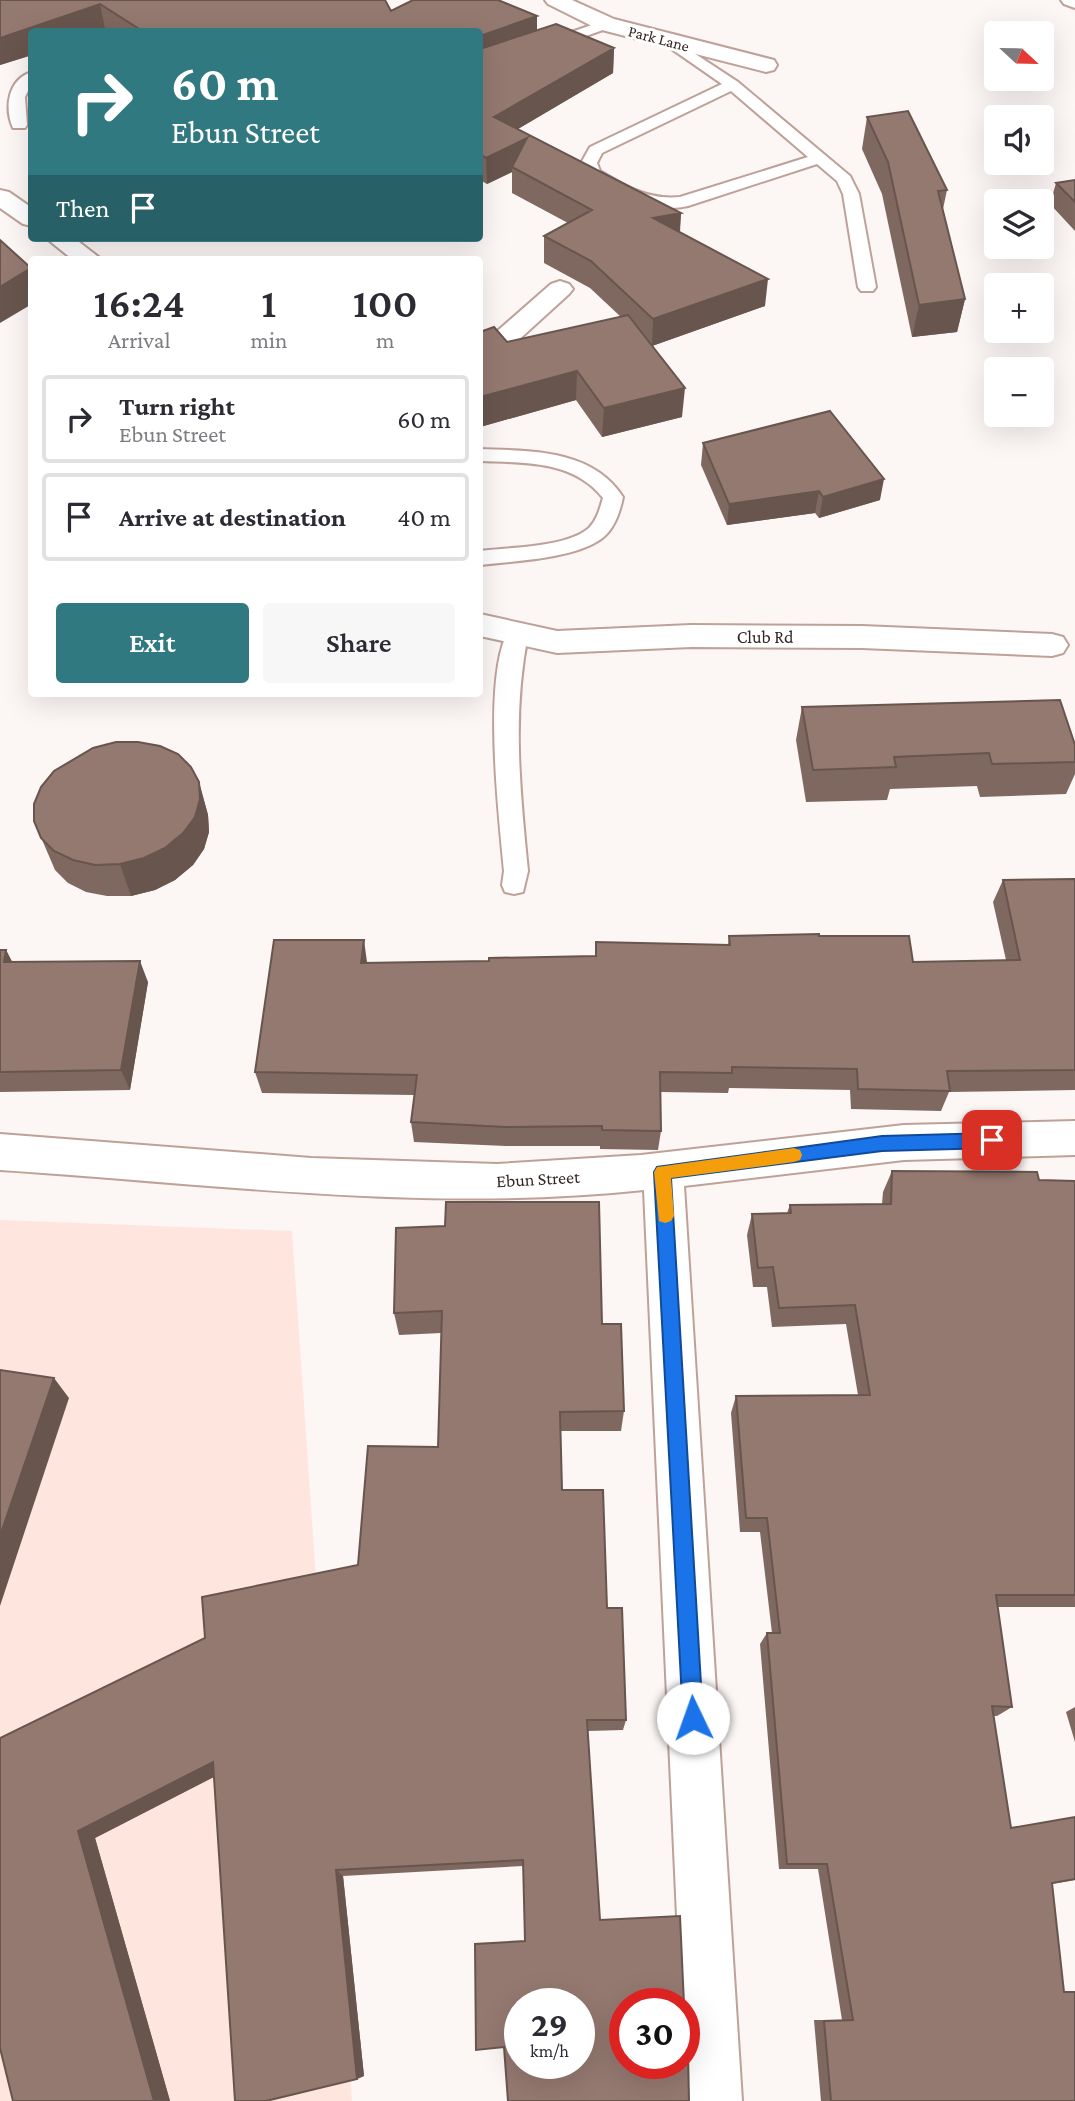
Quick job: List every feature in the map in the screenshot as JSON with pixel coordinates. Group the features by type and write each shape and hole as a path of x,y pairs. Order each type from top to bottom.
{"street":[{"name":"Park Lane","path":"555,0 606,23 766,65"},
{"path":"0,197 28,216"},
{"path":"64,242 84,256"},
{"path":"483,350 512,333 560,289"},
{"name":"Club Rd","path":"483,626 557,642 691,636 862,637 1052,645"},
{"name":"Ebun Street","path":"0,1152 119,1159 324,1177 471,1181 663,1172 882,1144 1075,1138"},
{"path":"663,1172 714,2101"}],"lane":[{"path":"531,51 606,23"},
{"path":"667,40 733,85 844,179 851,194 867,287"},
{"path":"0,130 25,124 16,94 19,86 28,79"},
{"path":"733,85 596,150 589,163 593,174 643,202 663,205 682,202 821,158"},
{"path":"483,455 547,459 574,466 594,476 606,486 613,497 609,514 596,534 581,543 483,558"},
{"path":"514,885 516,871 504,738 509,667 517,635"}],"shaded area":[{"path":"0,1220 292,1231 352,2101 0,2101"}],"building":[{"path":"0,0 385,0 391,11 413,0 498,0 537,16 483,35 483,28 138,28 100,4 0,38"},
{"path":"556,24 614,48 494,117 681,213 653,218 768,279 653,319 591,261 544,236 592,210 512,167 527,138 486,158 483,156 483,48"},
{"path":"908,111 947,190 938,191 965,299 919,305 888,162 867,117"},
{"path":"1075,180 1075,202 1056,183"},
{"path":"0,240 28,265 28,270 0,287"},
{"path":"628,315 685,388 604,408 577,371 483,396 483,331 494,327 507,342"},
{"path":"830,411 884,479 823,497 819,491 729,504 703,443"},
{"path":"1060,700 1075,745 1075,762 992,764 989,753 894,757 896,767 813,770 802,707"},
{"path":"116,742 160,746 178,754 191,767 199,782 200,799 195,817 183,833 165,848 144,858 120,864 95,865 73,860 54,851 41,838 34,821 34,804 41,787 54,771 93,748"},
{"path":"1075,879 1075,1070 947,1071 950,1091 858,1089 857,1069 732,1067 732,1073 660,1072 661,1131 602,1130 602,1126 505,1127 411,1122 417,1075 255,1072 274,940 364,940 361,963 596,956 596,942 730,945 729,936 909,936 913,962 1020,960 1003,880"},
{"path":"0,950 6,950 4,962 140,961 121,1070 0,1072"},
{"path":"892,1171 1037,1172 1039,1180 1075,1181 1075,1595 996,1595 1012,1707 992,1706 1011,1828 1075,1817 1075,1879 1052,1883 1064,1992 1075,1992 1075,2101 831,2101 824,2021 853,2020 827,1864 787,1864 767,1633 780,1633 767,1518 746,1518 736,1396 870,1395 855,1305 779,1308 773,1267 758,1268 752,1214 791,1213 790,1205 891,1204"},
{"path":"446,1202 599,1202 602,1324 621,1324 624,1411 560,1412 562,1490 603,1490 607,1608 622,1608 626,1720 587,1720 600,1920 680,1916 683,1988 609,1988 609,2079 689,2079 689,2101 508,2101 506,2079 595,2079 595,1988 504,1988 504,2047 476,2050 475,1944 525,1941 523,1860 336,1870 357,2079 266,2101 235,2101 213,1762 78,1831 154,2101 13,2101 0,2048 0,1738 205,1638 202,1597 358,1565 368,1446 438,1447 442,1311 394,1313 396,1228 445,1226"},
{"path":"0,1370 54,1378 0,1536"}],"slow traffic":[{"path":"665,1216 663,1172 794,1155"}],"route":[{"path":"693,1718 663,1172 882,1144 992,1140"}]}
